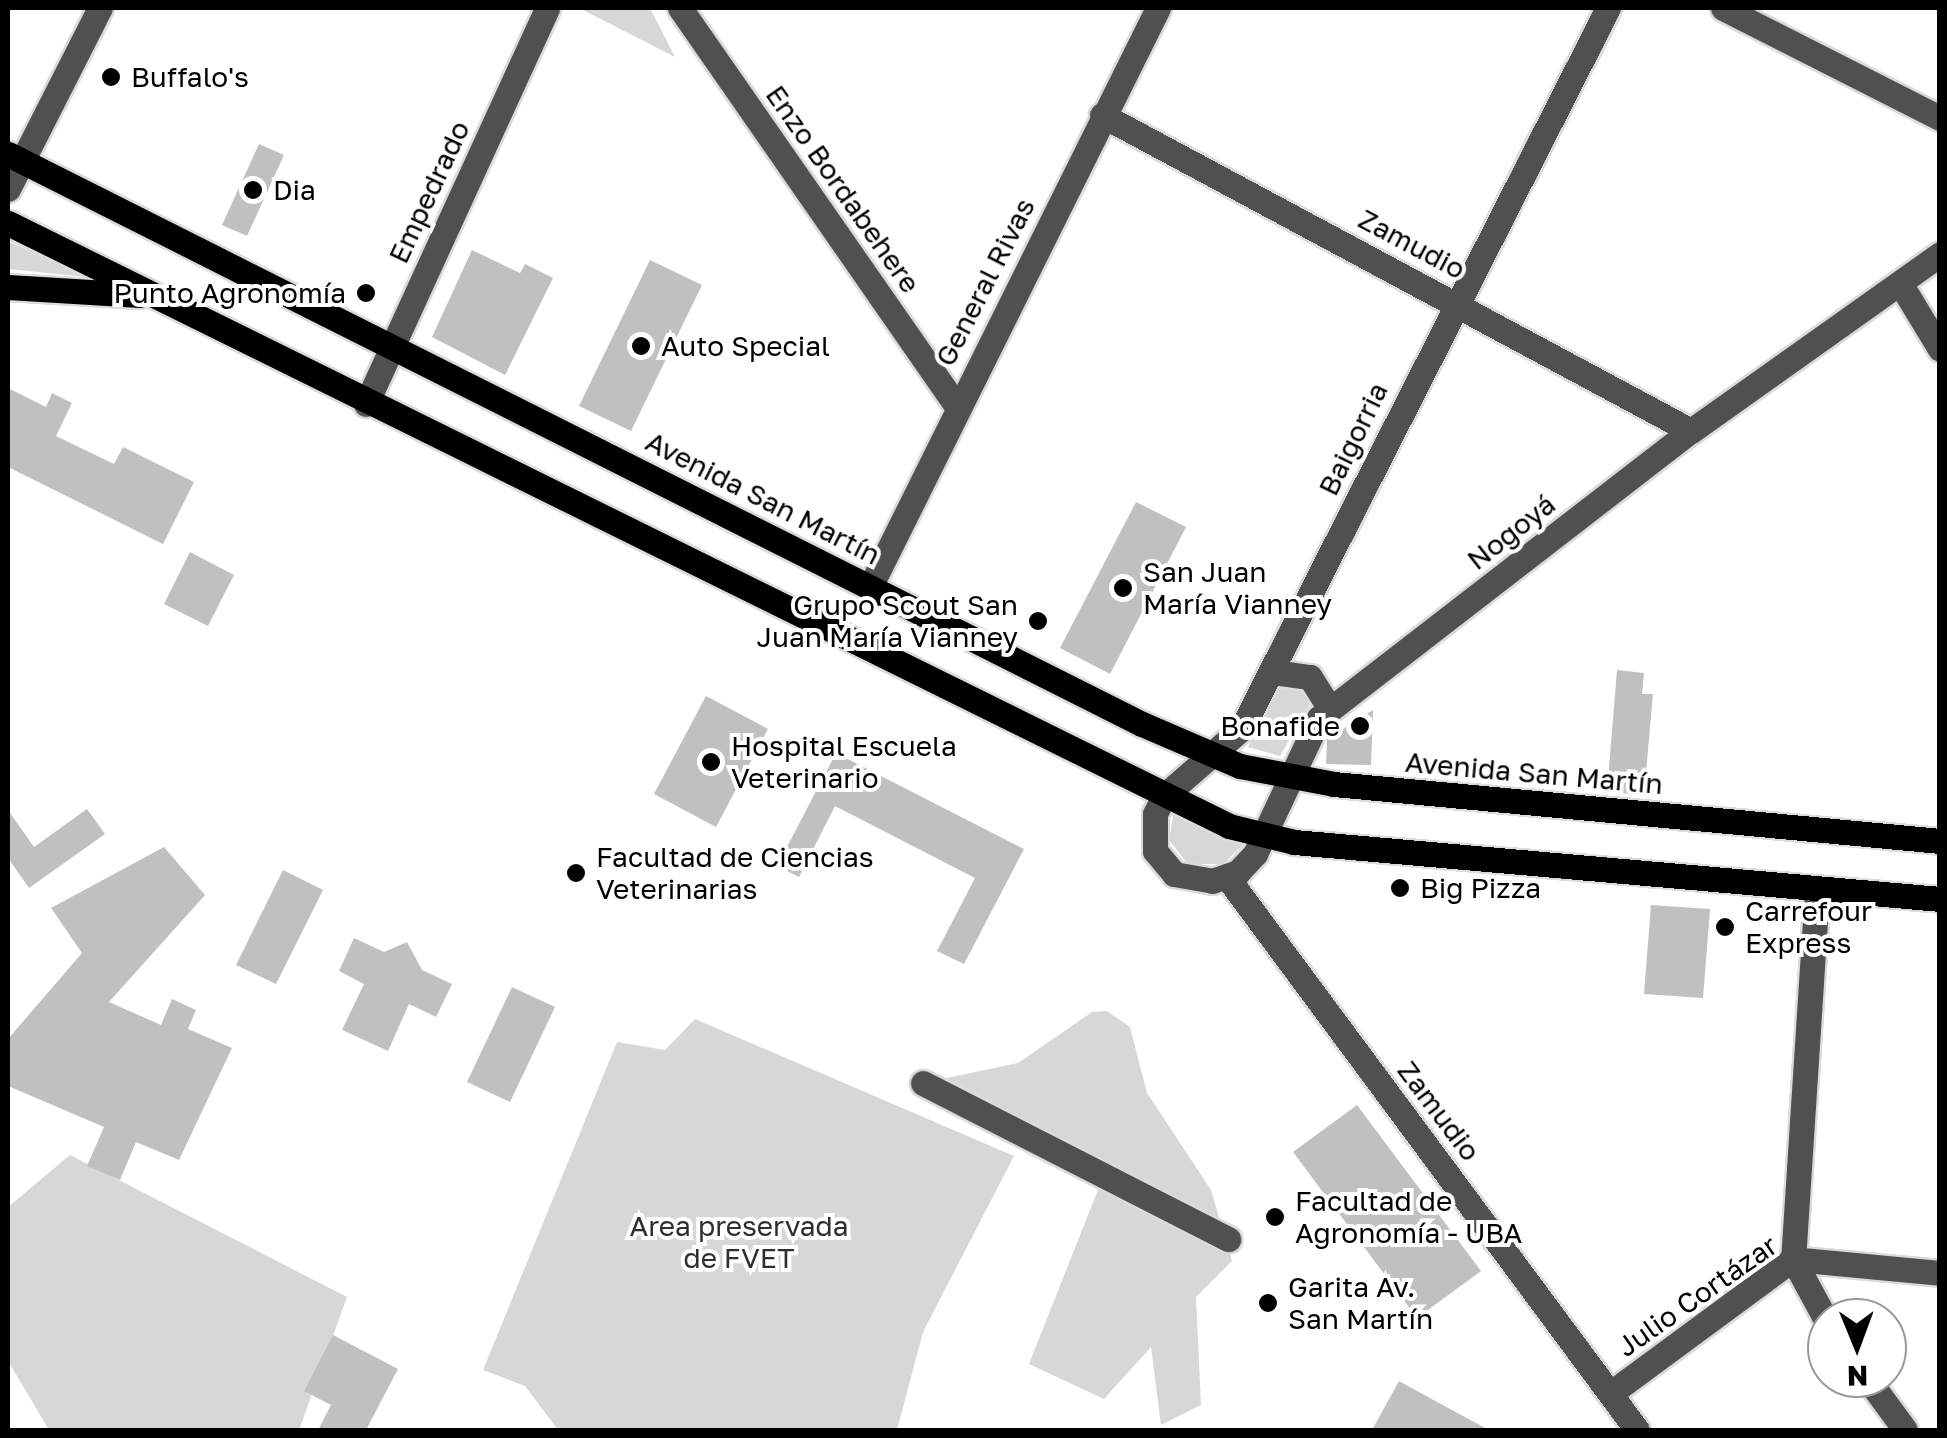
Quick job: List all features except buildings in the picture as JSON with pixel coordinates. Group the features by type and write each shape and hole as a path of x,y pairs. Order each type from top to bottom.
{"main road":[{"name":"Avenida San Martín","path":"15,158 1217,757 1289,777 1940,840"},
{"path":"8,223 366,404 1164,796 1264,837 1940,899"},
{"path":"8,287 155,296"}],"street":[{"path":"8,188 15,158 100,8"},
{"name":"Empedrado","path":"366,404 547,8"},
{"name":"Enzo Bordabehere","path":"680,8 957,406"},
{"name":"General Rivas","path":"871,585 1158,8"},
{"name":"Baigorria","path":"1164,796 1217,757 1273,672 1454,300 1608,8"},
{"path":"1723,8 1940,118"},
{"name":"Zamudio","path":"1102,115 1454,300 1691,431"},
{"name":"Nogoyá","path":"1228,877 1264,837 1305,736 1330,710 1691,431 1940,254"},
{"path":"1900,284 1940,349"},
{"path":"1273,672 1310,676 1330,710"},
{"path":"1164,796 1152,838 1174,874 1228,877"},
{"name":"Zamudio","path":"1228,877 1637,1430"},
{"path":"1814,1298 1793,1259 1817,890"},
{"path":"923,1083 1228,1238"},
{"name":"Julio Cortázar","path":"1611,1394 1793,1259 1940,1273"},
{"path":"1882,1398 1905,1430"}],"green space":[{"path":"579,8 650,8 675,57"},
{"path":"8,241 86,277 8,269"},
{"path":"1300,680 1313,699 1280,756 1248,747 1284,681"},
{"path":"1174,811 1247,841 1223,864 1188,864 1169,840"},
{"path":"1107,1011 1130,1027 1147,1093 1211,1190 1232,1261 1196,1297 1201,1405 1161,1425 1151,1347 1104,1399 1029,1364 1105,1172 923,1083 1018,1063 1092,1012"},
{"name":"Area preservada de FVET","path":"695,1019 1014,1156 923,1332 897,1430 558,1430 525,1386 483,1370 617,1042 665,1050"},
{"path":"70,1155 347,1297 299,1430 49,1430 8,1361 8,1207"}],"place":[{"name":"Buffalo's","path":"111,77"},
{"name":"Dia","path":"253,190"},
{"name":"Punto Agronomía","path":"366,293"},
{"name":"Auto Special","path":"641,346"},
{"name":"San Juan María Vianney","path":"1123,588"},
{"name":"Grupo Scout San Juan María Vianney","path":"1038,621"},
{"name":"Bonafide","path":"1360,726"},
{"name":"Hospital Escuela Veterinario","path":"711,762"},
{"name":"Facultad de Ciencias Veterinarias","path":"576,873"},
{"name":"Big Pizza","path":"1400,888"},
{"name":"Carrefour Express","path":"1725,927"},
{"name":"Facultad de Agronomía - UBA","path":"1275,1217"},
{"name":"Garita Av. San Martín","path":"1268,1303"}]}
